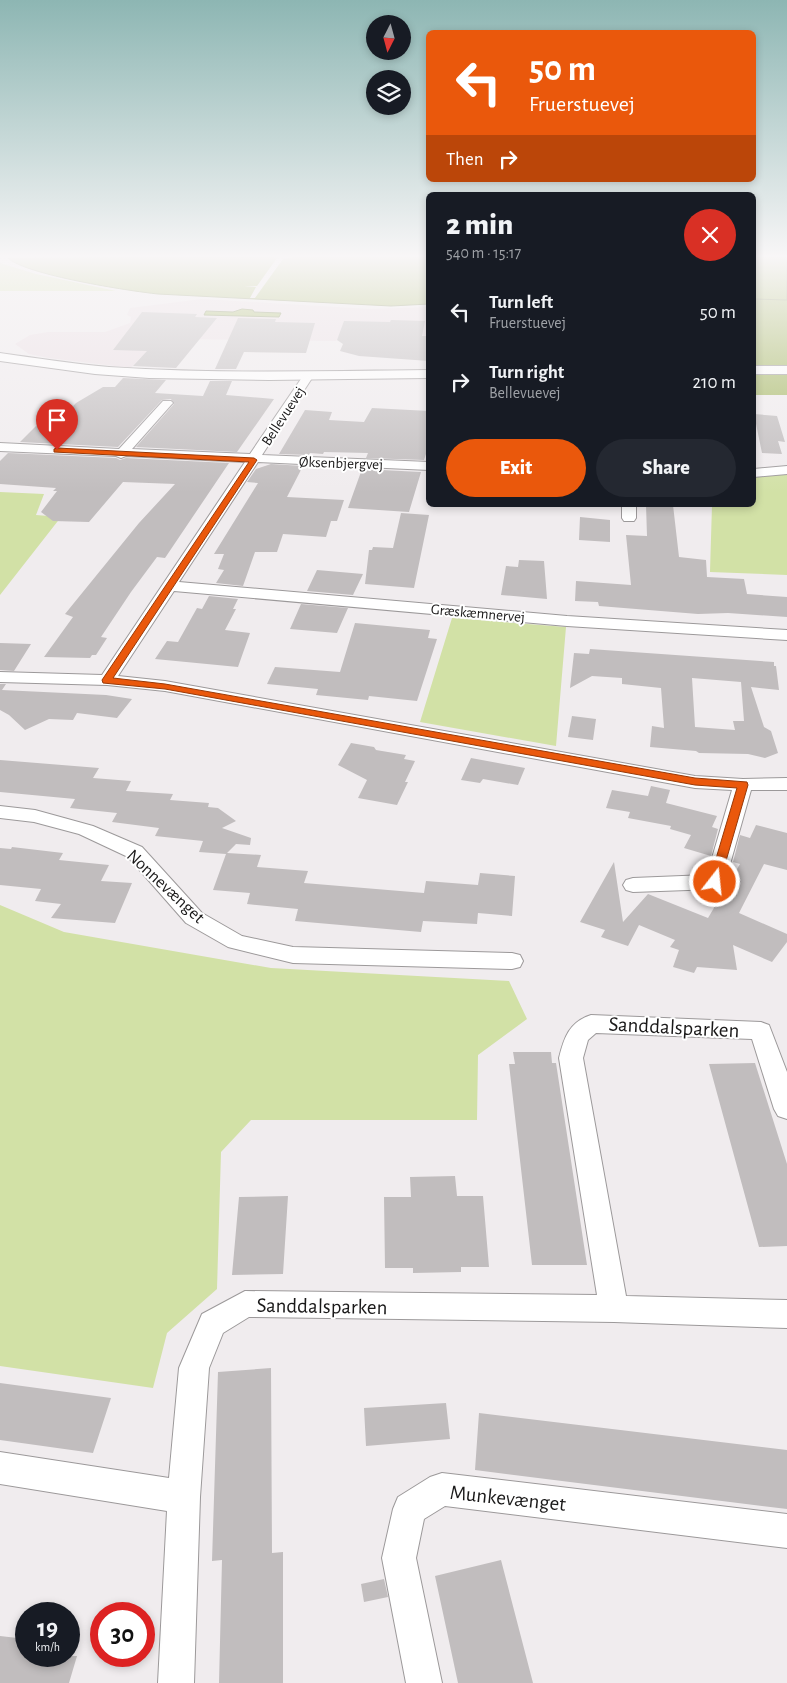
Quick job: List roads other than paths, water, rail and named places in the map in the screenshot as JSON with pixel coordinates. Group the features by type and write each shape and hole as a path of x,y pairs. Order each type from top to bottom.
{"street":[{"path":"0,358 123,372 309,375 426,374"},
{"path":"756,370 787,370"},
{"name":"Bellevuevej","path":"107,680 309,375"},
{"path":"121,454 167,403"},
{"name":"Øksenbjergvej","path":"0,447 254,460 426,466"},
{"path":"756,473 787,470"},
{"name":"Græskæmnervej","path":"170,586 567,621 787,635"},
{"path":"0,677 107,680 165,686 695,782 743,785 787,784"},
{"path":"633,885 715,882 743,785"},
{"name":"Nonnevænget","path":"0,812 35,816 86,830 135,852 194,918 236,942 293,955 512,961"},
{"name":"Sanddalsparken","path":"614,1309 571,1058 577,1036 591,1024 761,1031 787,1109"},
{"name":"Sanddalsparken","path":"176,1683 184,1497 194,1368 212,1324 245,1304 614,1309 787,1314"},
{"path":"0,1468 184,1497"},
{"name":"Munkevænget","path":"424,1683 399,1558 410,1509 442,1489 787,1531"}]}
